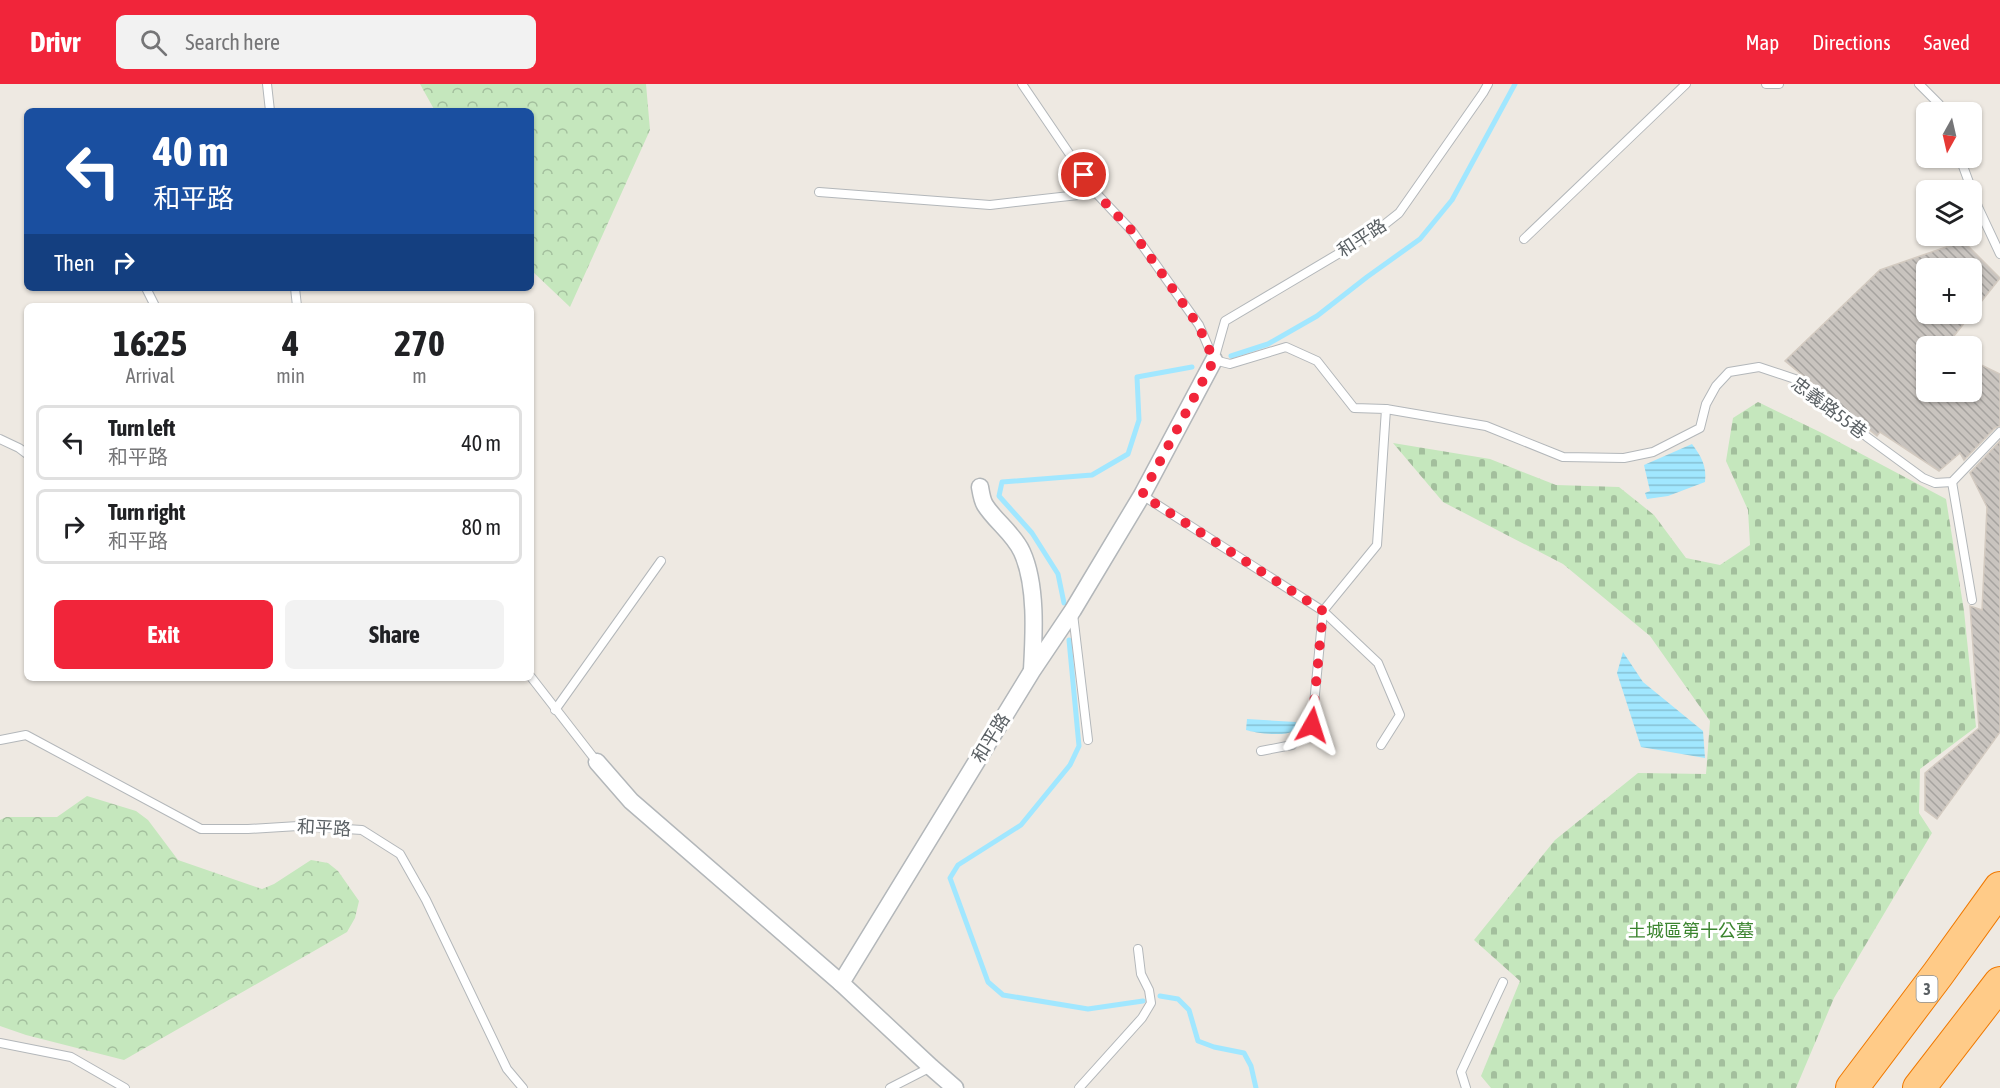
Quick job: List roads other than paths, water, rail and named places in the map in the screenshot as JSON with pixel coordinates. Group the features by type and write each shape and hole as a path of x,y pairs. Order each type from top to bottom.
{"highway":[{"name":"3","path":"1852,1088 2000,888"},
{"path":"1919,1088 2000,983"}],"street":[{"name":"和平路","path":"841,983 1142,495 1214,360"},
{"path":"980,487 984,503 1021,550 1029,576 1034,646 1032,671"},
{"path":"597,762 631,801 841,983 956,1088"}],"lane":[{"path":"267,84 270,108"},
{"path":"1023,84 1096,193 1132,231 1192,316 1214,360"},
{"name":"和平路","path":"1214,360 1225,321 1375,232 1399,213 1488,84"},
{"path":"1524,238 1686,84"},
{"path":"1766,84 1779,84"},
{"path":"1919,84 1937,102"},
{"path":"1964,168 1978,207 2000,254"},
{"path":"819,192 990,205 1096,193"},
{"name":"忠義路55巷","path":"1214,360 1230,364 1286,347 1317,361 1354,408 1386,409 1486,426 1563,457 1624,458 1653,452 1700,428 1706,404 1716,386 1729,372 1759,367 1798,380 1867,437 1923,478 1935,483 1952,482"},
{"path":"1261,751 1292,745 1312,725 1323,611 1377,545 1386,409"},
{"path":"1972,600 1952,482 2000,432"},
{"path":"0,439 24,452"},
{"path":"1142,495 1323,611 1378,663 1400,715 1381,745"},
{"path":"555,710 661,561"},
{"path":"1073,610 1088,740"},
{"path":"534,681 597,762"},
{"name":"和平路","path":"0,740 26,735 201,829 298,826 362,830 400,854 426,900 507,1069 523,1088"},
{"path":"1079,1088 1142,1018 1151,1003 1149,990 1141,974 1138,949"},
{"path":"1466,1088 1461,1072 1503,982"},
{"path":"0,1043 71,1057 125,1088"},
{"path":"890,1088 931,1067"}],"water":[{"path":"1692,444 1703,462 1705,482 1668,496 1647,499 1645,493 1650,491 1644,465"},
{"path":"1623,652 1643,682 1703,731 1705,758 1641,747 1617,673"},
{"path":"1247,719 1296,722 1294,729 1289,733 1270,734 1246,730"}],"waterway":[{"path":"1231,356 1268,344 1317,316 1420,239 1452,200 1515,84"},
{"path":"1064,603 1058,574 1032,533 999,496 1002,482 1092,475 1128,454 1139,420 1137,377 1192,367"},
{"path":"1069,640 1079,746 1070,765 1021,825 958,865 950,878 988,982 1003,995 1088,1009 1143,1001"},
{"path":"1160,996 1178,999 1189,1010 1198,1041 1244,1053 1251,1066 1256,1088"}],"park label":[{"name":"土城區第十公墓","path":"1691,931"}]}
